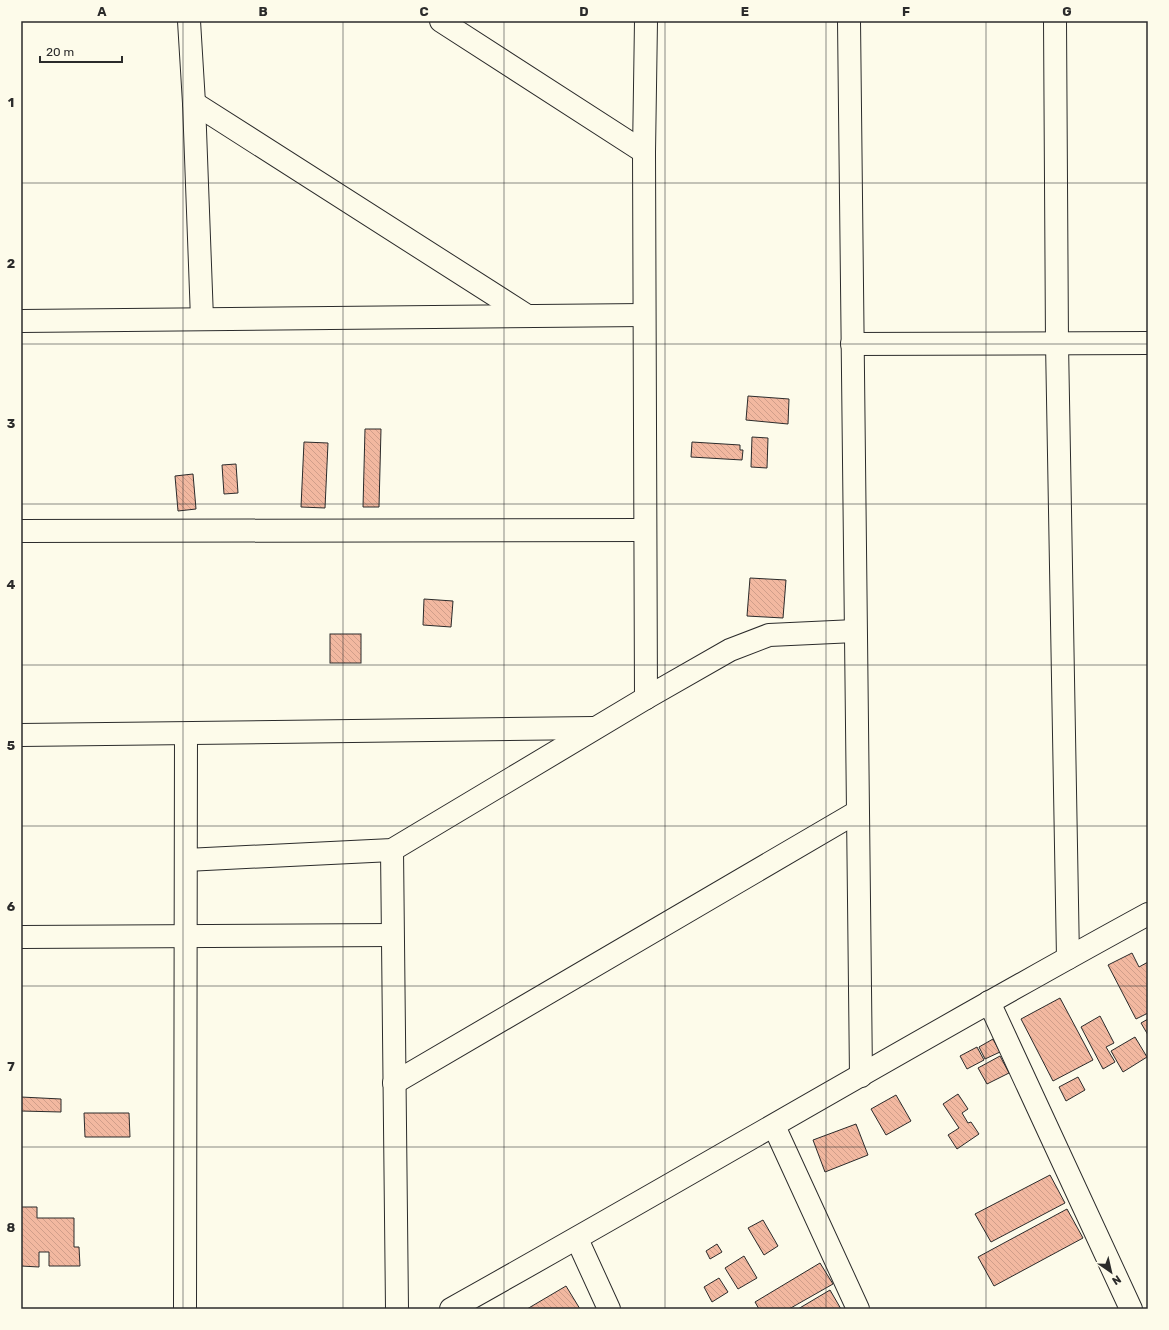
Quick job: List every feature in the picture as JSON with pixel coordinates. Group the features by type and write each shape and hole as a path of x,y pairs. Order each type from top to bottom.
{"street":[{"path":"189,21 194,102 202,319"},
{"path":"442,21 644,152"},
{"path":"646,21 644,152 646,698"},
{"path":"849,21 861,1076"},
{"path":"1054,21 1057,343 1068,958"},
{"path":"194,102 526,315"},
{"path":"21,321 644,315"},
{"path":"852,344 1148,343"},
{"path":"21,531 645,530"},
{"path":"186,860 392,850 595,728 730,650 750,641 769,635 856,630"},
{"path":"21,735 595,728"},
{"path":"185,1309 186,734"},
{"path":"394,1084 857,812"},
{"path":"392,850 397,1309"},
{"path":"450,1309 577,1239 989,1002 1148,914"},
{"path":"21,937 392,936"},
{"path":"989,1002 1131,1309"},
{"path":"774,1126 858,1309"},
{"path":"577,1239 609,1309"}],"building":[{"path":"748,396 789,399 788,424 746,420"},
{"path":"365,429 381,429 379,507 363,507"},
{"path":"752,437 768,438 767,468 751,467"},
{"path":"304,442 328,443 325,508 301,507"},
{"path":"692,442 740,445 740,450 743,450 742,460 691,457"},
{"path":"236,464 238,493 224,494 222,465"},
{"path":"193,474 196,509 178,511 175,476"},
{"path":"750,578 786,580 783,618 747,616"},
{"path":"424,599 453,601 451,627 423,625"},
{"path":"330,634 361,634 361,663 330,663"},
{"path":"1132,953 1139,967 1148,962 1148,1013 1136,1019 1108,965"},
{"path":"1060,998 1093,1060 1053,1081 1021,1019"},
{"path":"1100,1016 1114,1043 1106,1047 1115,1062 1103,1069 1081,1027"},
{"path":"1148,1019 1148,1035 1141,1023"},
{"path":"1135,1037 1147,1057 1123,1072 1111,1051"},
{"path":"993,1039 1000,1052 985,1059 979,1047"},
{"path":"977,1047 984,1060 967,1069 960,1056"},
{"path":"1000,1056 1009,1073 987,1084 978,1068"},
{"path":"1078,1077 1085,1090 1066,1101 1059,1087"},
{"path":"958,1094 968,1109 962,1113 968,1123 971,1122 979,1134 957,1149 948,1135 959,1128 943,1104"},
{"path":"896,1095 911,1121 886,1135 871,1109"},
{"path":"21,1097 61,1099 61,1112 21,1111"},
{"path":"84,1113 129,1113 130,1137 85,1137"},
{"path":"856,1124 868,1155 825,1172 813,1140"},
{"path":"1050,1175 1065,1203 991,1242 975,1214"},
{"path":"21,1207 37,1207 37,1218 74,1218 74,1247 79,1247 80,1266 49,1266 49,1252 39,1252 39,1267 21,1266"},
{"path":"1067,1209 1083,1238 994,1286 978,1257"},
{"path":"763,1220 778,1246 764,1255 748,1228"},
{"path":"717,1244 722,1252 710,1259 706,1251"},
{"path":"744,1256 757,1278 738,1289 725,1268"},
{"path":"820,1263 833,1284 789,1309 759,1309 755,1302"},
{"path":"719,1278 728,1292 712,1302 704,1287"},
{"path":"566,1286 580,1309 527,1309"},
{"path":"830,1290 841,1309 798,1309"}]}
